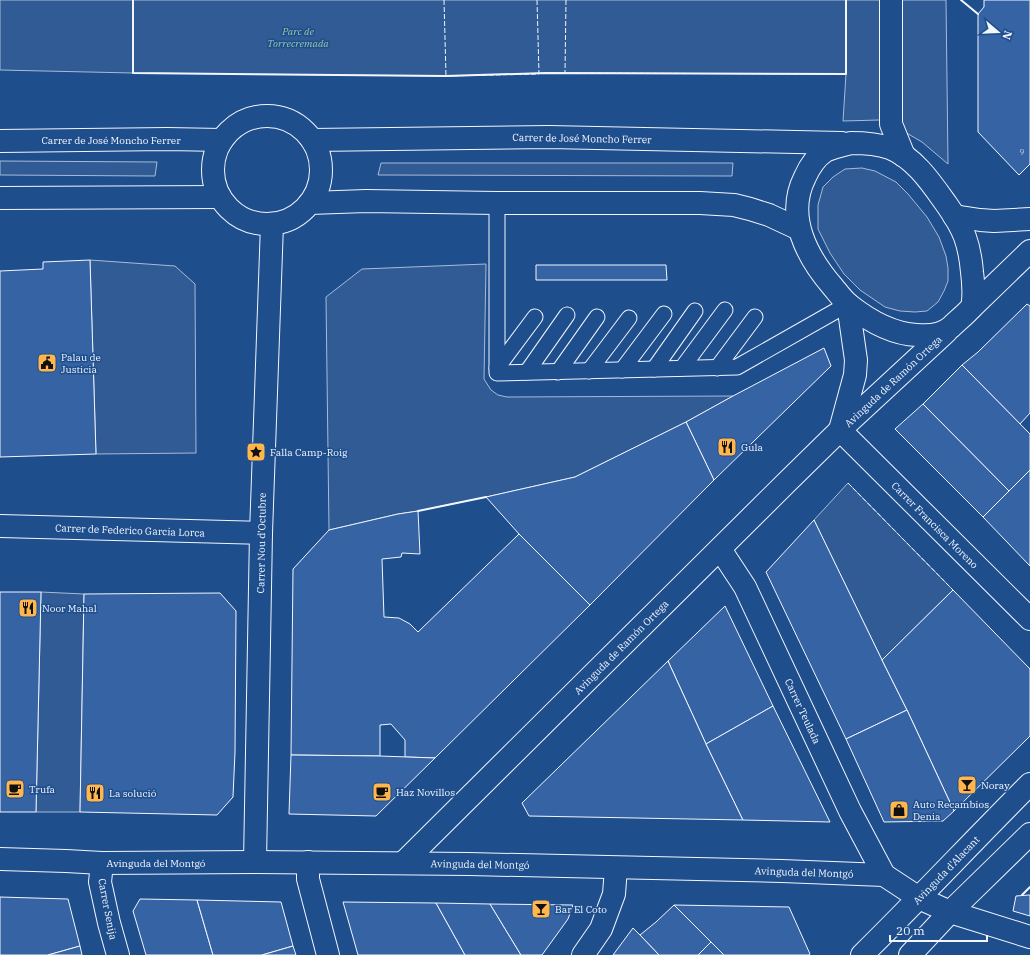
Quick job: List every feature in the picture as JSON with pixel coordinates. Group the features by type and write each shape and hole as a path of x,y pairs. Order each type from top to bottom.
{"street":[{"path":"891,0 891,124 904,156 919,169 934,187 954,216 965,236 971,260 973,282 972,307"},
{"path":"274,116 296,125 312,140 318,152 321,165 320,178 317,191 310,203 299,214 286,221 272,224 255,223 240,218 227,207 220,197 213,176 214,157 222,140 232,128 245,120 274,116"},
{"name":"Carrer de José Moncho Ferrer","path":"312,140 549,137 863,143 890,148 904,156"},
{"name":"Carrer de José Moncho Ferrer","path":"0,141 167,139 222,140"},
{"path":"851,143 826,151 808,170 801,184 797,199 796,214 799,230 812,260 848,304 870,319 892,330 908,335 926,336 946,332"},
{"path":"0,198 220,197"},
{"path":"310,203 366,201 497,203 700,203 734,205 750,209 769,215 799,230"},
{"path":"954,216 994,221 1030,219"},
{"name":"Carrer Nou d’Octubre","path":"255,862 261,533 272,224"},
{"path":"972,307 1026,262"},
{"name":"Avinguda de Ramón Ortega","path":"840,430 855,376 856,360 848,304"},
{"name":"Avinguda de Ramón Ortega","path":"403,863 840,430 972,307"},
{"name":"Carrer Francisca Moreno","path":"840,430 1030,619"},
{"name":"Carrer de Federico Garcia Lorca","path":"0,526 261,533"},
{"name":"Carrer Teulada","path":"720,549 745,587 850,811 884,875"},
{"name":"Avinguda d'Alacant","path":"862,955 920,898 973,841 1030,784"},
{"path":"910,955 950,912 1030,834"},
{"name":"Avinguda del Montgó","path":"0,859 102,863 308,862 525,865 884,875"},
{"path":"308,862 308,879 328,955"},
{"name":"Carrer Senija","path":"102,863 100,882 118,955"},
{"path":"583,955 601,929 614,894 616,868"},
{"path":"884,875 920,898 950,912 1030,937"}],"lane":[{"path":"497,203 497,373 737,367 848,304"},
{"path":"682,368 725,310"},
{"path":"654,369 695,311"},
{"path":"622,370 664,314"},
{"path":"527,372 566,315"},
{"path":"497,368 535,317"},
{"path":"558,372 597,317"},
{"path":"717,368 755,317"},
{"path":"589,371 629,318"}],"shaded area":[{"name":"Parc de Torrecremada","path":"0,0 946,0 948,164 922,142 891,124 879,120 843,121 846,74 546,73 446,76 133,73 0,70"},
{"path":"0,161 157,162 155,176 0,175"},
{"path":"381,163 733,163 732,176 378,175"},
{"path":"862,168 875,171 896,182 927,217 939,237 946,256 948,281 938,302 927,311 900,311 885,307 860,290 844,274 830,253 818,229 818,205 823,187 833,177 845,169"},
{"path":"90,260 175,266 195,284 196,453 96,454"},
{"path":"486,264 484,379 491,390 498,395 507,397 733,396 686,422 575,477 329,530 326,297 362,269"},
{"path":"848,483 953,590 882,660 814,520"},
{"path":"41,592 84,594 80,812 36,812"}],"building":[{"path":"984,0 1030,0 1030,164 1019,175 978,132 978,14 984,7"},
{"name":"Palau de Justicia","path":"90,260 96,454 0,457 0,271 43,269 43,262"},
{"path":"536,265 666,265 667,280 536,280"},
{"path":"1027,304 1030,306 1030,413 1020,424 962,365 978,352"},
{"path":"824,348 831,366 714,480 686,422"},
{"path":"962,365 1030,434 1030,470 1009,491 923,404"},
{"path":"923,404 1009,491 983,517 895,429"},
{"path":"686,422 714,480 590,605 519,534 486,497 575,477"},
{"path":"1030,470 1030,566 983,517"},
{"path":"418,511 420,554 402,553 401,557 382,559 384,617 399,618 410,624 418,632 519,534 590,605 435,758 405,757 405,740 391,724 380,725 380,756 291,755 293,569 329,530 398,514"},
{"path":"814,520 907,710 846,739 766,572"},
{"path":"953,590 1030,669 1030,736 954,811 882,660"},
{"path":"0,592 41,592 36,812 0,812"},
{"path":"220,593 236,611 235,752 233,797 217,815 80,812 84,594"},
{"path":"725,606 773,706 706,744 668,661"},
{"path":"668,661 743,820 529,816 522,803"},
{"path":"773,706 830,822 743,820 706,744"},
{"path":"907,710 954,811 943,821 884,822 846,739"},
{"path":"291,755 435,758 376,816 289,814"},
{"path":"1030,895 1030,916 1013,911 1016,896"},
{"path":"0,897 68,899 80,946 48,955 0,955"},
{"path":"140,899 197,900 213,955 146,955 133,911"},
{"path":"197,900 281,902 293,946 262,955 213,955"},
{"path":"343,902 436,903 465,955 358,955"},
{"path":"436,903 490,904 521,955 465,955"},
{"path":"490,904 573,905 568,919 542,955 521,955"},
{"path":"674,905 789,907 810,954 724,955"},
{"path":"674,905 711,942 698,955 659,955 640,935"},
{"path":"633,928 640,935 659,955 613,955"},
{"path":"711,942 724,955 698,955"},
{"path":"80,946 82,955 48,955"},
{"path":"293,946 296,955 262,955"}],"fence":[{"path":"444,0 446,76 539,74 537,0"},
{"path":"566,0 565,73 846,74 846,0"},
{"path":"848,483 953,590"}],"wall":[{"path":"133,0 133,73 446,76 546,73 846,74 846,0"},
{"path":"961,0 978,14"},
{"path":"418,511 486,497"},
{"path":"1022,895 1030,887"}],"place":[{"name":"Palau de Justicia","path":"47,363"},
{"name":"Gula","path":"727,447"},
{"name":"Falla Camp-Roig","path":"256,452"},
{"name":"Noor Mahal","path":"28,608"},
{"name":"Noray","path":"967,785"},
{"name":"Trufa","path":"15,789"},
{"name":"Haz Novillos","path":"382,792"},
{"name":"La solució","path":"95,793"},
{"name":"Auto Recambios Denia","path":"899,810"},
{"name":"Bar El Coto","path":"541,909"}]}
